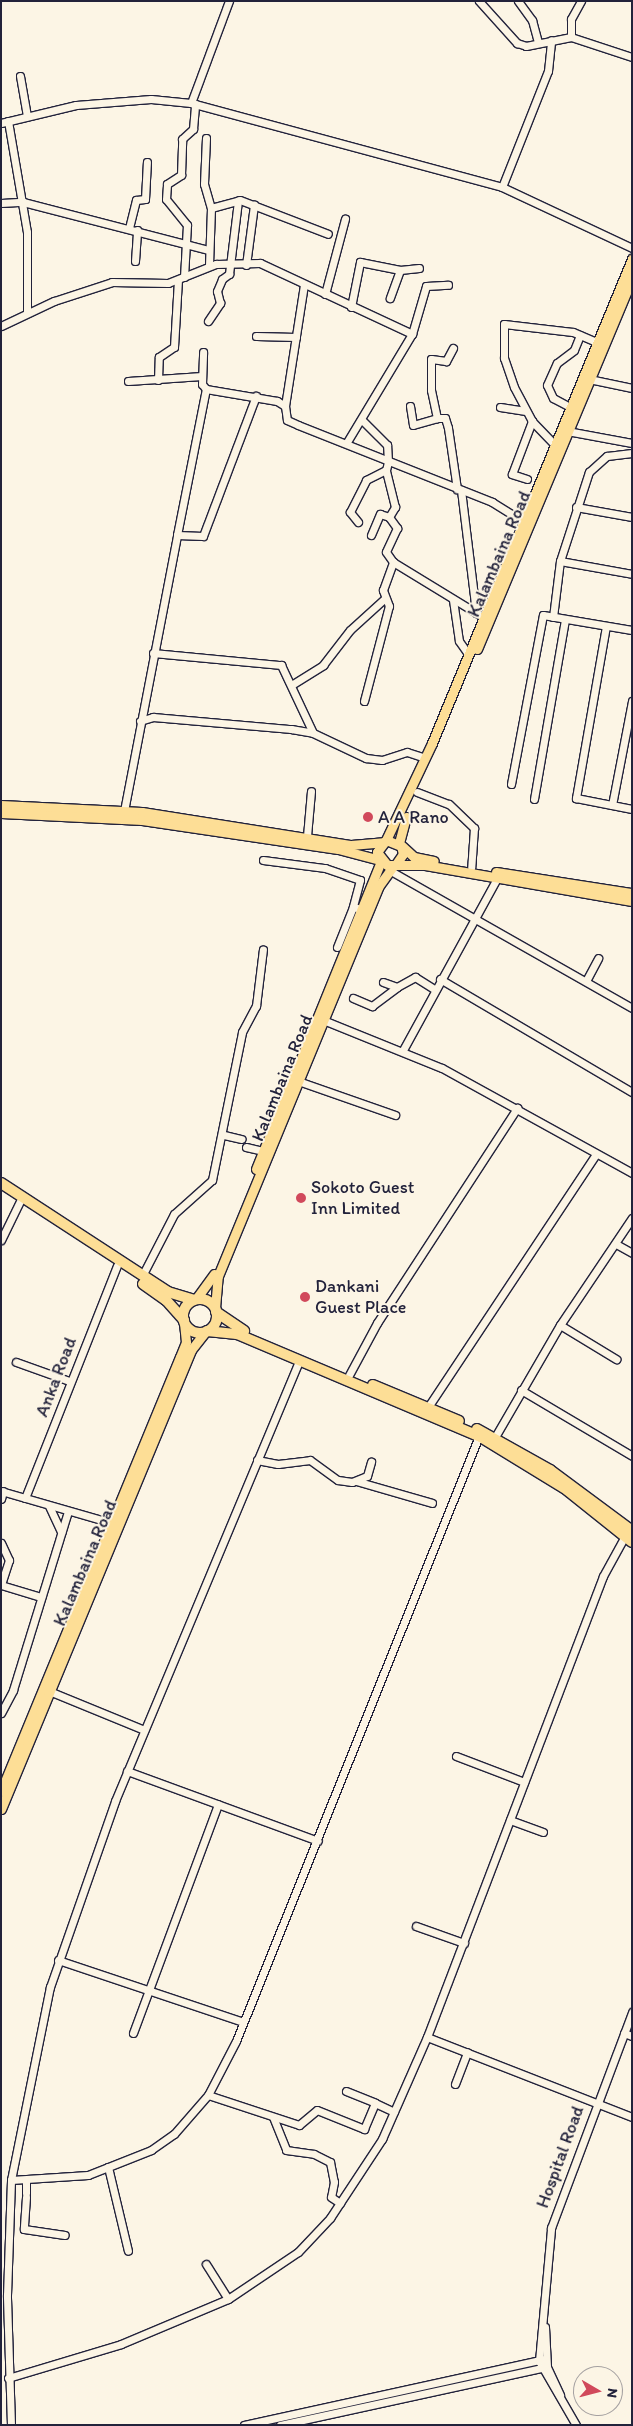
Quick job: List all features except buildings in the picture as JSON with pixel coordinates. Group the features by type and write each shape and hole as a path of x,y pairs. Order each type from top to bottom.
{"highway":[{"path":"1,1184 174,1296 195,1300 216,1310 237,1328 428,1407 495,1437 550,1470 630,1532"},
{"path":"1,1189 166,1300 194,1332 237,1334 299,1362 479,1436 553,1480 630,1532"},
{"path":"184,1321 186,1306 195,1300"},
{"path":"206,1332 215,1324 216,1310"}],"main road":[{"name":"Kalambaina Road","path":"384,841 400,818 426,758 468,654 480,615 523,521 632,259"},
{"name":"Kalambaina Road","path":"400,845 417,792 566,431 632,279"},
{"path":"1,805 124,811 307,836 351,845 384,841 400,845 414,857 632,893"},
{"path":"1,813 142,820 329,848 380,860 393,866 497,878 632,901"},
{"path":"195,1300 210,1284 357,908 380,860 378,848 384,841"},
{"path":"393,866 403,854 400,845"},
{"name":"Kalambaina Road","path":"216,1310 218,1276 323,1020 393,866"},
{"path":"2,1785 186,1342 184,1321"},
{"name":"Kalambaina Road","path":"1,1810 191,1350 206,1332"}],"street":[{"path":"158,380 160,357 174,347 187,225 166,199 167,184 181,175 182,139 193,129 193,103 229,1"},
{"path":"479,1 517,43 526,46 538,42 571,37 632,57"},
{"path":"518,1 532,20 538,42"},
{"path":"571,37 570,19 581,1"},
{"path":"502,186 548,71 551,40"},
{"path":"20,76 27,116"},
{"path":"27,314 24,202 5,122 76,105 151,99 193,103 502,186 632,248"},
{"path":"206,138 204,184 212,208 208,266"},
{"path":"129,228 136,200 145,199 147,162"},
{"path":"209,195 223,202"},
{"path":"212,208 223,202 238,201 254,205 328,234"},
{"path":"208,321 217,312 217,291 231,266 238,201"},
{"path":"1,203 24,202 209,250"},
{"path":"246,265 254,205"},
{"path":"325,294 345,219"},
{"path":"135,261 137,230"},
{"path":"351,307 360,262 400,270 419,268"},
{"path":"1,326 27,314 112,282 181,278 208,266 246,265 271,266 304,285 412,334"},
{"path":"390,298 400,270"},
{"path":"304,285 285,406 288,420 347,442 388,462 492,502 523,521"},
{"path":"347,442 363,421 412,334 426,286 448,285"},
{"path":"554,444 532,422 507,371 504,324 580,335 597,342"},
{"path":"570,407 553,398 547,384 557,363 574,350 580,335"},
{"path":"256,336 296,337"},
{"path":"437,418 431,359 446,361 453,348"},
{"path":"124,811 153,652 206,389 202,376 203,352"},
{"path":"128,381 202,376"},
{"path":"589,379 632,388"},
{"path":"206,389 256,396 285,406"},
{"path":"247,396 250,404"},
{"path":"177,535 198,538 208,528 250,404 256,396"},
{"path":"410,406 413,425 437,418 445,418 480,615"},
{"path":"500,407 526,411"},
{"path":"363,421 387,445 388,462 386,470 395,507 389,517"},
{"path":"527,479 512,474 532,422"},
{"path":"566,431 632,443"},
{"path":"553,617 560,561 576,507 597,462 621,452 632,453"},
{"path":"358,522 350,512 366,480 386,470"},
{"path":"576,507 632,517"},
{"path":"371,535 380,514 389,517 397,528 386,552 393,562 480,615"},
{"path":"560,561 632,574"},
{"path":"293,684 323,665 350,630 383,600 384,582 393,562"},
{"path":"364,700 389,606 383,600"},
{"path":"453,600 459,641 468,654"},
{"path":"511,784 543,615 632,630"},
{"path":"534,799 565,620"},
{"path":"606,626 576,798 632,809"},
{"path":"153,652 278,664 293,684 313,734"},
{"path":"612,805 632,701"},
{"path":"142,709 153,717"},
{"path":"140,721 153,717 313,734 366,758 382,760 407,752 426,758"},
{"path":"307,836 311,791"},
{"path":"417,792 449,804 474,828 471,867"},
{"path":"263,860 325,868 360,880 357,908 337,947"},
{"path":"393,866 632,1008"},
{"path":"403,1050 434,989 497,878"},
{"path":"142,1276 174,1214 212,1180 224,1134 242,1032 256,1006 263,949"},
{"path":"586,981 598,958"},
{"path":"353,998 372,1006 397,987 415,978 434,989"},
{"path":"440,979 632,1092"},
{"path":"383,982 397,987"},
{"path":"323,1020 403,1050 517,1108 632,1173"},
{"path":"298,1081 395,1115"},
{"path":"349,1375 377,1322 517,1108"},
{"path":"224,1134 242,1139"},
{"path":"246,1147 263,1151"},
{"path":"428,1407 596,1154"},
{"path":"1,1240 20,1201"},
{"path":"495,1437 520,1390 560,1325 632,1218"},
{"path":"616,1244 632,1254"},
{"name":"Anka Road","path":"25,1498 69,1381 117,1266"},
{"path":"560,1325 616,1359"},
{"path":"16,1362 69,1381"},
{"path":"11,2425 8,2378 5,2231 11,2180 32,2066 58,1960 127,1771 299,1362"},
{"path":"520,1390 632,1456"},
{"path":"11,2180 71,2178 108,2167 162,2144 208,2095 243,2022 318,1841 479,1436"},
{"path":"257,1460 278,1464 310,1460 338,1480 356,1480 432,1503"},
{"path":"356,1480 367,1476 371,1462"},
{"path":"2,1494 25,1498 112,1524"},
{"path":"48,1505 61,1532"},
{"path":"1,1713 68,1511"},
{"path":"8,2378 121,2344 228,2299 298,2252 340,2204 382,2139 427,2037 603,1576 630,1532"},
{"path":"1,1543 9,1560 1,1585 41,1597"},
{"path":"49,1691 144,1730"},
{"path":"456,1756 524,1782"},
{"path":"127,1771 318,1841"},
{"path":"133,2033 147,1987 218,1804"},
{"path":"510,1820 544,1832"},
{"path":"416,1926 464,1943"},
{"path":"58,1960 147,1987 243,2022"},
{"name":"Hospital Road","path":"543,2364 544,2319 556,2208 632,2012"},
{"path":"624,2033 632,2036"},
{"path":"427,2037 632,2116"},
{"path":"455,2084 467,2052"},
{"path":"346,2091 394,2112"},
{"path":"208,2095 299,2125 317,2110 364,2129 375,2103"},
{"path":"274,2117 286,2150 314,2154 330,2162 334,2182 331,2198 340,2204"},
{"path":"108,2167 128,2251"},
{"path":"26,2181 24,2229 65,2235"},
{"path":"206,2264 228,2299"},
{"path":"280,2425 543,2364 562,2403 575,2424"},
{"path":"244,2425 263,2423 386,2393 511,2371"},
{"path":"386,2393 388,2401"}],"place":[{"name":"A A Rano","path":"368,817"},
{"name":"Sokoto Guest Inn Limited","path":"301,1198"},
{"name":"Dankani Guest Place","path":"305,1297"}]}
